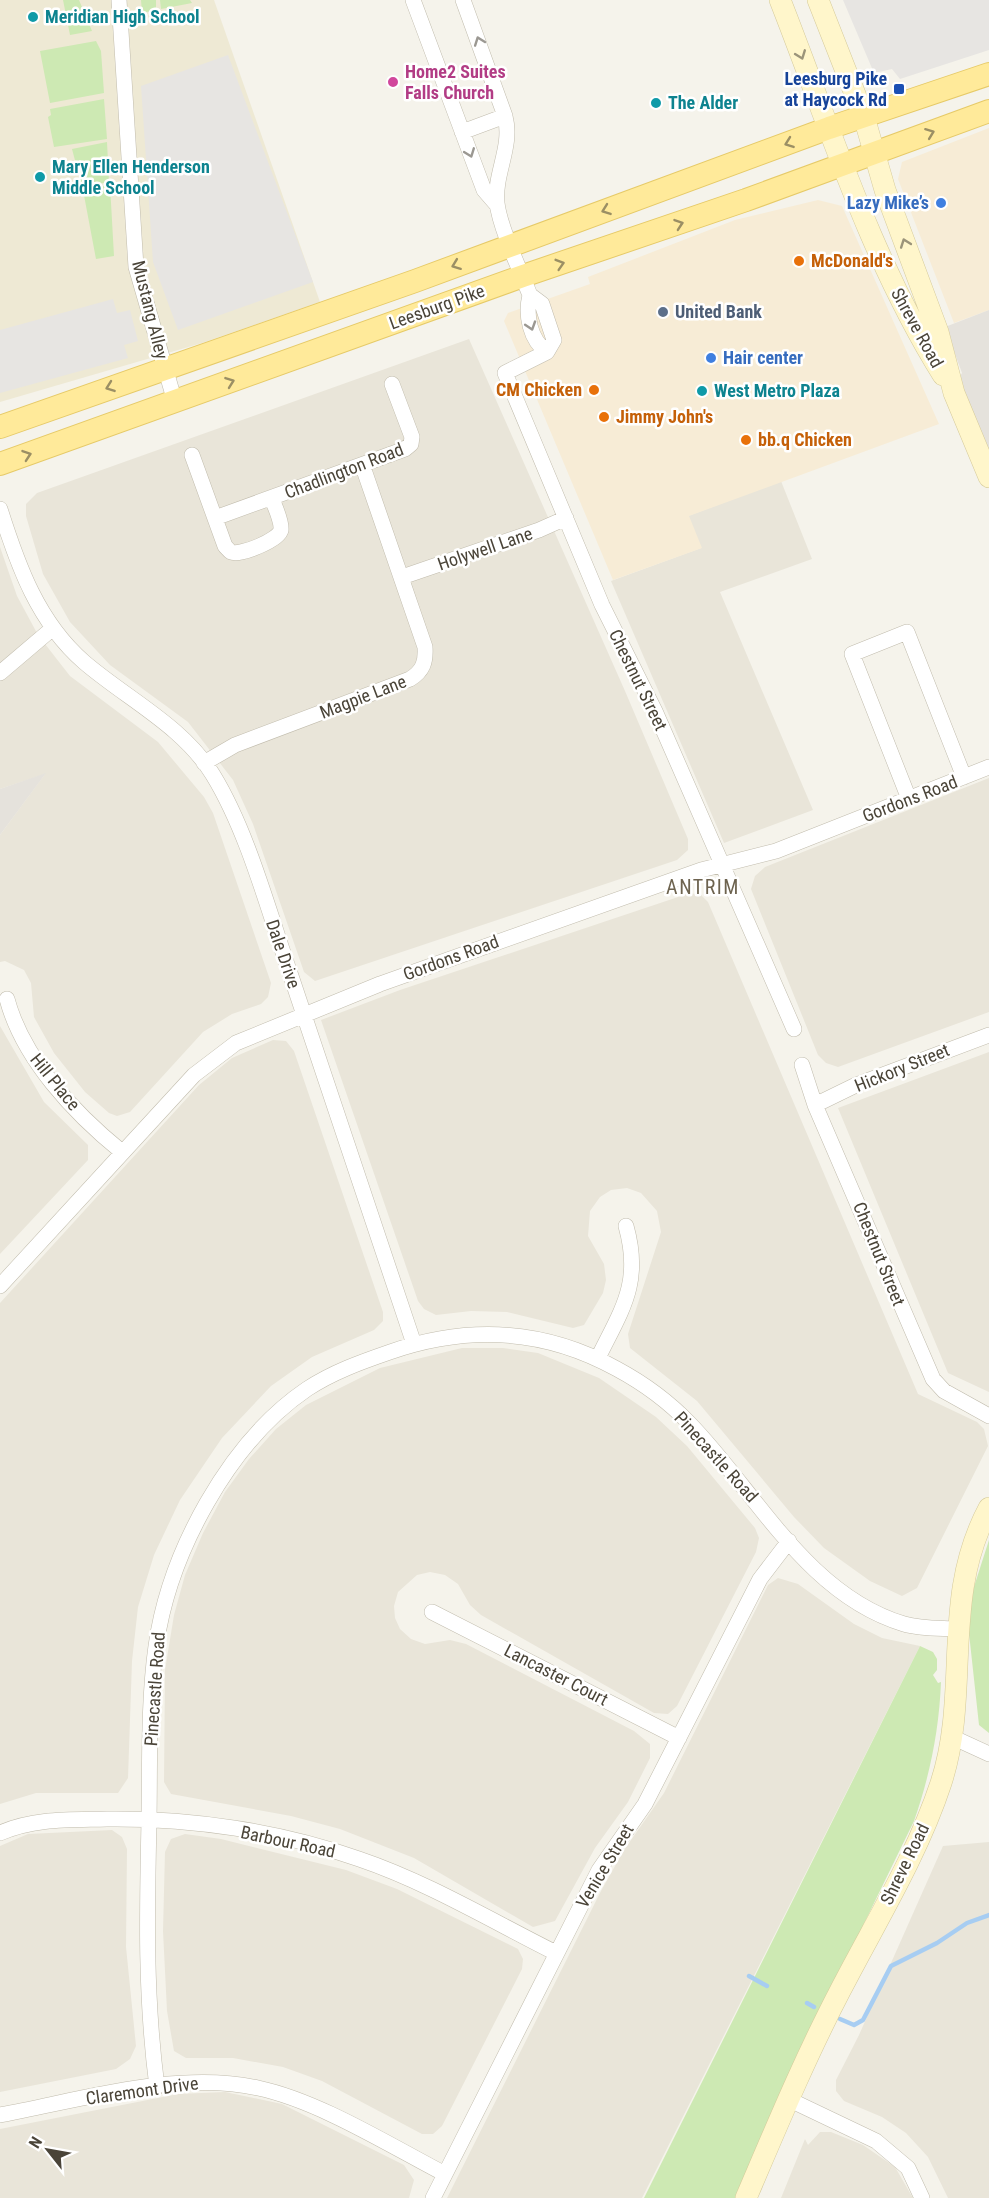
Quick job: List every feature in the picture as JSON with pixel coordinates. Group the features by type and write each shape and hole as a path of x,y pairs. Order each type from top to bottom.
{"main road":[{"name":"Shreve Road","path":"780,0 830,128 842,166 876,249 910,320 954,393"},
{"name":"Shreve Road","path":"818,0 864,117 885,190 938,332 954,393 989,477"},
{"name":"Leesburg Pike","path":"0,427 165,367 415,281 510,244 830,128 989,74"},
{"name":"Leesburg Pike","path":"0,464 175,402 526,286 597,253 989,111"},
{"name":"Shreve Road","path":"746,2198 788,2099 831,2007 919,1838 940,1786 952,1737 957,1629 966,1565 989,1508"}],"street":[{"name":"Mustang Alley","path":"119,0 136,267 175,402"},
{"path":"413,0 484,190 497,205"},
{"path":"464,0 505,116 508,143 498,184 497,205"},
{"path":"462,132 505,116"},
{"name":"Chestnut Street","path":"497,205 526,286 542,304 554,340 547,352 505,373 602,605 655,711 794,1029"},
{"name":"Chadlington Road","path":"215,518 363,467 405,449 411,444 412,437 392,384"},
{"path":"192,455 225,546 231,552 239,553 272,541 279,535 281,528 272,499"},
{"name":"Magpie Lane","path":"204,763 235,745 418,674 426,662 425,648 363,467"},
{"name":"Dale Drive","path":"0,509 32,596 54,628 83,661 165,723 213,775 242,838 414,1344"},
{"name":"Holywell Lane","path":"402,577 540,530 566,518"},
{"path":"0,673 54,628"},
{"path":"909,799 852,654 860,650 907,632 964,777"},
{"name":"Gordons Road","path":"0,1286 194,1075 220,1053 269,1028 380,984 583,911 721,865 776,851 989,767"},
{"name":"Hill Place","path":"7,999 22,1039 48,1076 76,1109 122,1152"},
{"name":"Hickory Street","path":"815,1105 856,1085 989,1035"},
{"name":"Chestnut Street","path":"802,1065 815,1105 933,1379 957,1399 989,1416"},
{"path":"598,1358 631,1286 632,1248 626,1226"},
{"name":"Pinecastle Road","path":"157,2087 146,1972 149,1819 156,1644 175,1570 201,1514 245,1449 298,1396 343,1370 414,1344 453,1335 516,1335 547,1340 598,1358 663,1399 689,1422 816,1570 872,1611 909,1626 957,1629"},
{"name":"Venice Street","path":"433,2198 599,1870 645,1804 760,1579 789,1541"},
{"name":"Lancaster Court","path":"432,1612 679,1738"},
{"path":"952,1737 989,1754"},
{"name":"Barbour Road","path":"0,1833 39,1821 149,1819 275,1836 360,1859 402,1876 556,1953"},
{"name":"Claremont Drive","path":"0,2115 157,2087 194,2082 226,2083 289,2097 445,2174"},
{"path":"788,2099 876,2141 908,2168 922,2198"}],"shaded area":[{"path":"0,0 214,0 320,302 202,343 0,402"},
{"path":"843,0 989,0 989,50 900,79 892,69 874,73"},
{"path":"228,55 313,282 178,330 153,262 141,86"},
{"path":"989,128 989,310 954,323 898,179 902,162"},
{"path":"818,200 842,206 939,424 689,516 702,548 613,580 504,321 508,313 590,284 588,277 735,220"},
{"path":"113,299 117,313 130,310 138,341 124,345 128,358 0,393 0,330"},
{"path":"989,310 989,456 959,378 962,373 945,327"},
{"path":"469,339 625,691 688,839 688,850 677,860 315,981 304,972 253,824 233,780 188,722 110,665 70,622 43,574 26,516 26,504 37,493"},
{"path":"781,481 812,559 720,592 813,810 724,843 611,581 701,548 688,516"},
{"path":"0,547 17,596 38,635 70,676 158,742 204,797 213,813 271,983 268,997 261,1004 232,1014 203,1032 130,1112 117,1116 109,1113 85,1092 54,1053 34,1017 31,983 24,970 5,961 0,962 0,835 45,774 0,789"},
{"path":"46,773 0,835 0,789"},
{"path":"989,778 989,1012 838,1067 826,1063 818,1055 751,889 755,876 765,867"},
{"path":"690,893 701,895 708,902 918,1394 977,1422 984,1429 988,1446 917,1588 902,1596 870,1581 824,1548 794,1517 697,1401 630,1348 628,1334 661,1232 657,1211 641,1193 627,1188 611,1190 600,1197 590,1211 588,1236 604,1264 606,1280 603,1293 584,1325 573,1328 507,1312 471,1311 436,1315 424,1309 418,1301 321,1020 400,990"},
{"path":"0,1026 44,1102 88,1145 88,1160 0,1254"},
{"path":"273,1040 286,1041 294,1051 383,1312 383,1321 374,1330 312,1357 271,1386 222,1438 180,1500 154,1555 138,1607 132,1661 128,1778 118,1793 36,1793 0,1804 0,1303 199,1085 232,1058"},
{"path":"989,1052 989,1392 948,1373 838,1108"},
{"path":"462,1348 503,1348 538,1353 599,1378 656,1417 687,1446 755,1528 759,1538 756,1552 677,1706 668,1714 654,1713 481,1615 470,1605 458,1584 445,1575 430,1572 417,1575 398,1592 394,1606 395,1618 400,1629 411,1639 425,1644 450,1640 466,1644 634,1731 650,1744 650,1758 628,1802 595,1848 555,1921 533,1927 414,1858 340,1829 291,1816 171,1794 164,1782 165,1670 174,1615 185,1575 203,1533 225,1492 249,1459 276,1429 306,1405 380,1368"},
{"path":"778,1578 798,1584 854,1624 882,1638 920,1646 642,2198 447,2198 601,1891 624,1850 664,1793 768,1585"},
{"path":"112,1830 122,1837 127,1849 126,1947 136,2046 130,2059 116,2069 0,2092 0,1846 28,1834"},
{"path":"185,1834 221,1839 346,1870 397,1889 518,1949 523,1959 522,1969 442,2126 433,2134 422,2134 322,2081 283,2067 233,2058 186,2058 174,2051 167,2011 163,1931 165,1852 171,1839"},
{"path":"989,1842 989,2198 948,2198 928,2157 906,2133 882,2117 844,2101 836,2091 836,2080 859,2035 943,1846"},
{"path":"225,2092 282,2104 404,2165 414,2180 409,2198 0,2198 0,2129 178,2094"},
{"path":"820,2132 831,2132 863,2145 895,2167 913,2198 781,2198 805,2139 808,2145"}],"green space":[{"path":"63,0 79,0 92,31 70,35"},
{"path":"141,0 156,0 156,10 142,13"},
{"path":"160,0 190,0 192,3 161,9"},
{"path":"96,41 101,51 104,93 50,103 40,51"},
{"path":"104,99 107,139 54,147 48,117 51,115 50,109"},
{"path":"107,142 109,182 82,187 72,149"},
{"path":"110,185 114,256 96,259 83,190"},
{"path":"989,1540 989,1733 979,1725 968,1624 972,1593"},
{"path":"920,1646 933,1652 937,1659 937,1670 933,1675 938,1683 941,1682 936,1735 920,1804 914,1821 781,2094 738,2198 644,2198"}],"waterway":[{"path":"840,2019 854,2025 863,2020 891,1966 937,1943 967,1923 989,1915"},
{"path":"749,1976 767,1986"},
{"path":"807,2003 814,2007"}],"place":[{"name":"Meridian High School","path":"33,17"},
{"name":"Home2 Suites Falls Church","path":"393,82"},
{"name":"Leesburg Pike at Haycock Rd","path":"899,89"},
{"name":"The Alder","path":"656,103"},
{"name":"Mary Ellen Henderson Middle School","path":"40,177"},
{"name":"Lazy Mike’s","path":"941,203"},
{"name":"McDonald's","path":"799,261"},
{"name":"United Bank","path":"663,312"},
{"name":"Hair center","path":"711,358"},
{"name":"CM Chicken","path":"594,390"},
{"name":"West Metro Plaza","path":"702,391"},
{"name":"Jimmy John's","path":"604,417"},
{"name":"bb.q Chicken","path":"746,440"}],"district":[{"name":"ANTRIM","path":"703,887"}]}
